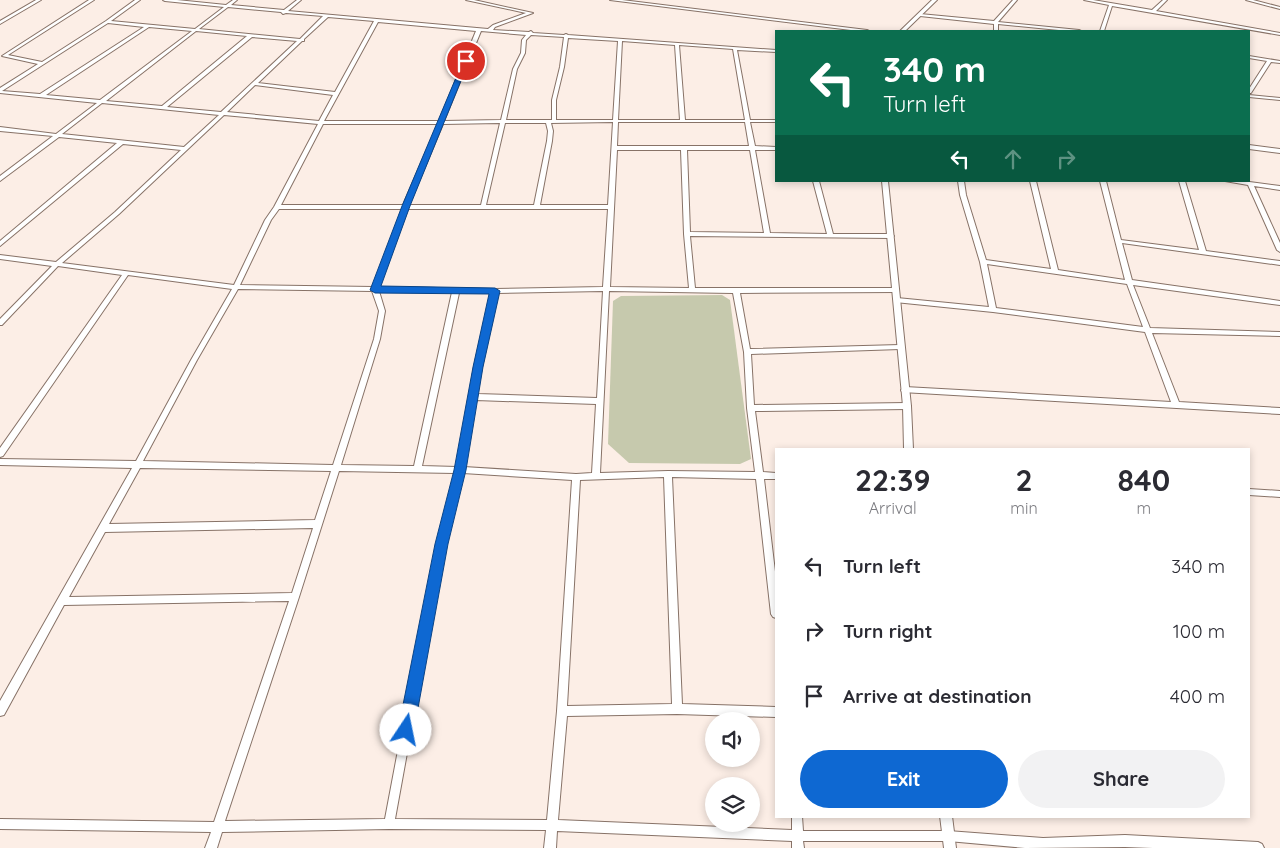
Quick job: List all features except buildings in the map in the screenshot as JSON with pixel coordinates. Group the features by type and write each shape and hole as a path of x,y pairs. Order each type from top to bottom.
{"street":[{"path":"0,23 39,0"},
{"path":"42,63 4,56 92,0"},
{"path":"0,91 138,0"},
{"path":"165,0 283,13 479,30 531,32 775,51"},
{"path":"0,180 55,136 236,0"},
{"path":"283,13 299,0"},
{"path":"468,0 531,13 494,26 490,30"},
{"path":"612,0 859,30"},
{"path":"903,30 935,0"},
{"path":"996,30 996,22 1015,0"},
{"path":"1086,0 1280,34"},
{"path":"1153,12 1164,0"},
{"path":"1248,0 1280,8"},
{"path":"1102,30 1111,4"},
{"path":"920,15 1070,30"},
{"path":"0,323 56,265 117,213 326,16"},
{"path":"0,711 236,287 268,220 278,207 376,21"},
{"path":"107,22 302,40"},
{"path":"41,96 148,26"},
{"path":"211,848 295,597 377,339 382,311 375,290 406,206 479,30"},
{"path":"483,207 515,69 523,53 524,40 531,32"},
{"path":"164,107 251,35"},
{"path":"537,207 545,159 550,142 554,100 562,67 566,36"},
{"path":"596,476 620,40"},
{"path":"677,44 683,121"},
{"path":"735,48 767,234"},
{"path":"1250,57 1280,62"},
{"path":"1250,92 1270,60"},
{"path":"255,84 336,94"},
{"path":"0,91 321,123 775,122"},
{"path":"1250,94 1280,99"},
{"path":"0,129 185,149"},
{"path":"0,244 122,142"},
{"path":"1250,147 1280,151"},
{"path":"614,148 775,148"},
{"path":"684,148 687,234 692,290"},
{"path":"816,182 830,235"},
{"path":"885,182 907,406 909,448"},
{"path":"961,182 962,195 983,262 993,310"},
{"path":"1033,182 1055,272"},
{"path":"1103,182 1129,282 1176,405"},
{"path":"1182,182 1203,252"},
{"path":"1235,182 1280,188"},
{"path":"1250,184 1280,250"},
{"path":"278,207 611,207"},
{"path":"687,234 891,236"},
{"path":"1118,241 1280,263"},
{"path":"0,257 236,287 495,291 606,289 736,291 896,290"},
{"path":"983,262 1280,303"},
{"path":"0,454 126,274"},
{"path":"417,470 456,290"},
{"path":"388,824 441,544 460,470 495,291"},
{"path":"736,291 747,352 751,408 775,606"},
{"path":"897,300 993,310 1146,330 1280,334"},
{"path":"747,352 900,348"},
{"path":"905,390 1280,411"},
{"path":"473,397 600,401"},
{"path":"751,408 907,406"},
{"path":"0,462 460,470 576,477 668,474 775,476"},
{"path":"668,474 677,709"},
{"path":"550,848 562,711 576,477"},
{"path":"1250,492 1280,494"},
{"path":"102,528 318,524"},
{"path":"61,601 295,597"},
{"path":"562,711 677,709 775,712"},
{"path":"797,818 798,848"},
{"path":"946,818 949,842"},
{"path":"0,824 218,827 388,824 551,826 949,842 1043,844 1124,841 1258,848"}],"green space":[{"path":"722,295 730,300 751,459 740,464 629,463 608,444 613,301 621,296"}],"route":[{"path":"406,730 441,544 460,470 478,367 495,291 375,290 406,206 466,61"}]}
